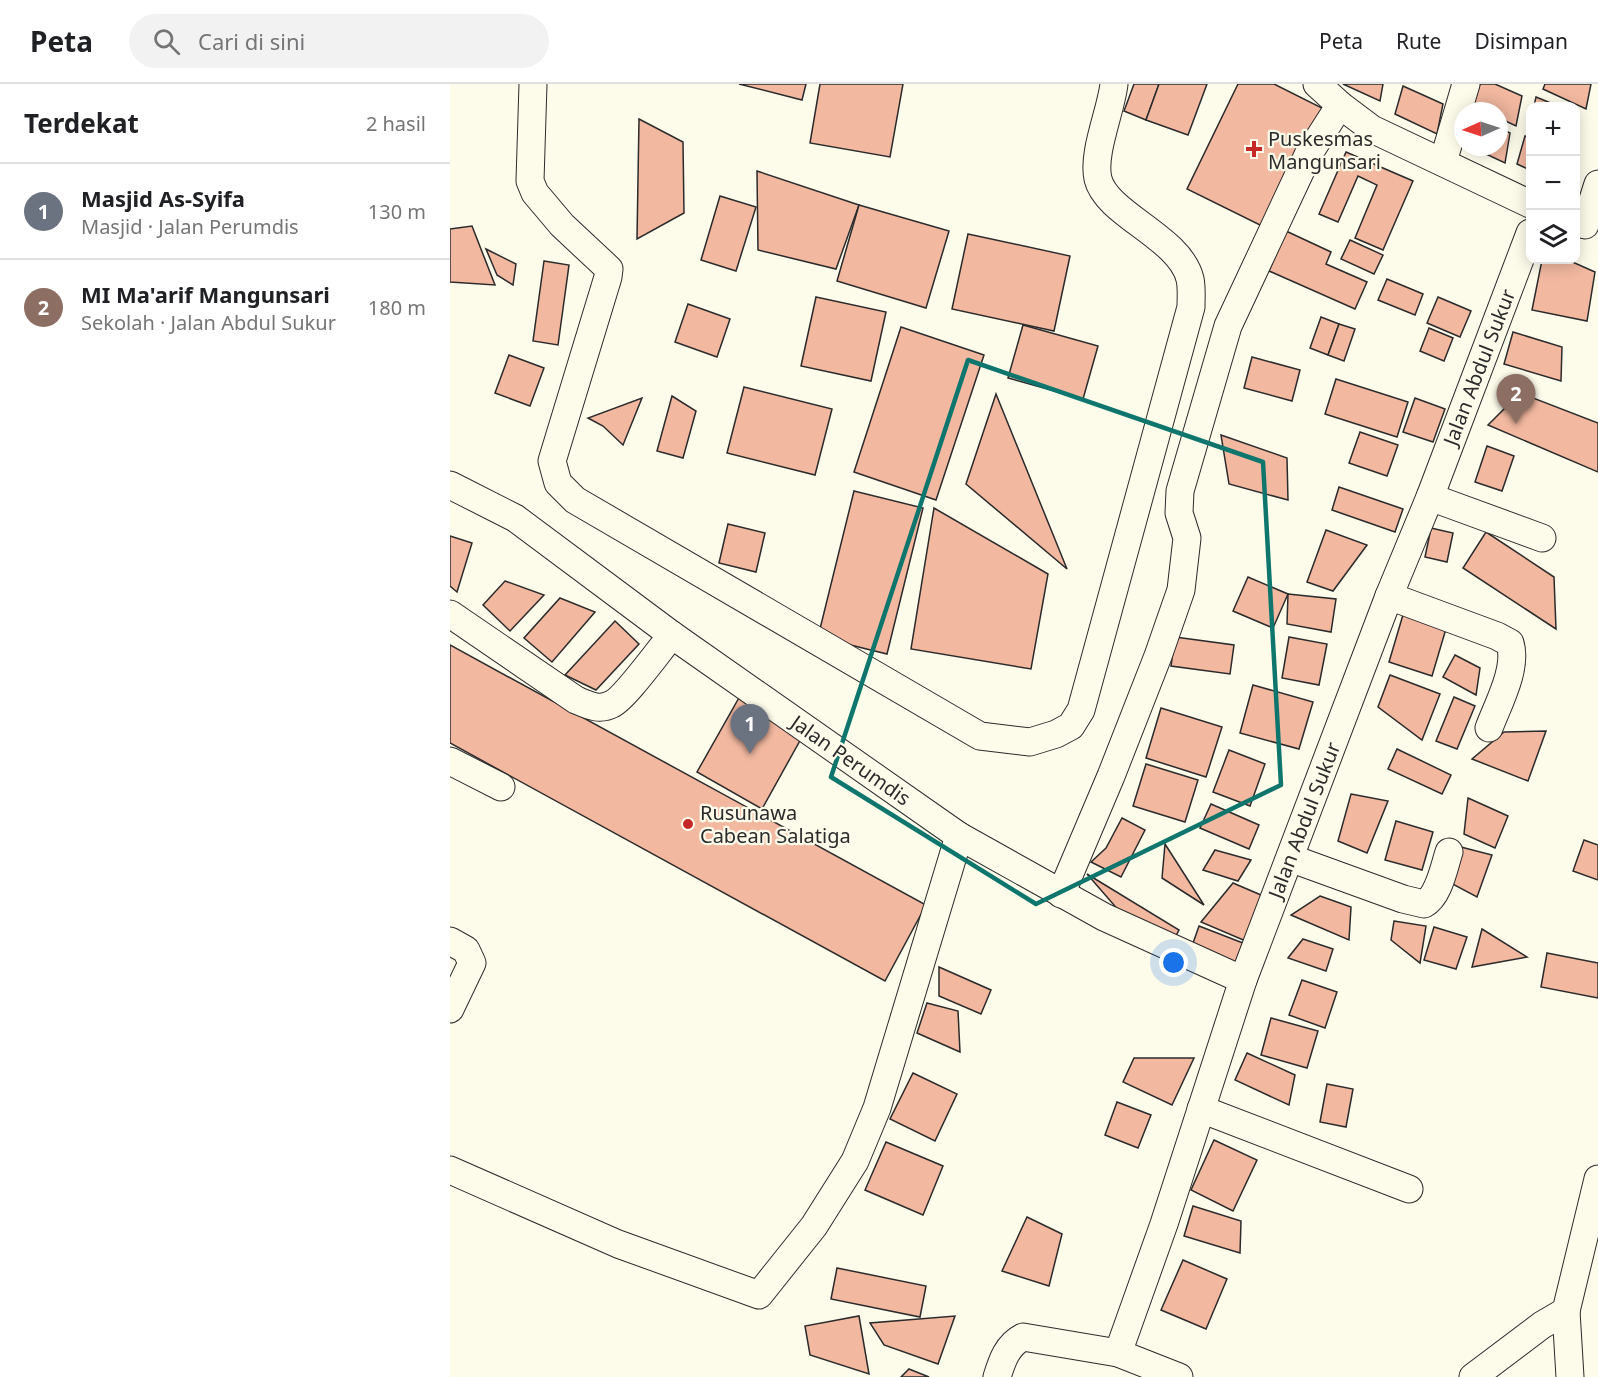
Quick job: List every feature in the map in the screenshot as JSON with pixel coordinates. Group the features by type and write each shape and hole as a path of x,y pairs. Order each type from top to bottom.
{"street":[{"path":"533,84 530,181 535,193 562,225 609,269 552,461 558,483 575,500 980,735 1030,742 1056,734 1071,726 1081,710 1191,307 1190,279 1177,255 1108,197 1098,180 1097,161 1114,84"},
{"path":"1317,84 1372,129 1526,202"},
{"path":"1443,162 1466,84"},
{"path":"1061,894 1116,765 1181,590 1187,538 1179,513 1180,491 1228,326 1308,155 1340,105"},
{"path":"1586,226 1598,184"},
{"name":"Jalan Abdul Sukur","path":"1118,1353 1243,981 1526,244"},
{"name":"Jalan Perumdis","path":"450,485 515,518 672,635 959,836 1104,917 1243,981"},
{"path":"1430,497 1542,538"},
{"path":"1389,596 1497,636 1509,643 1513,654 1511,669 1489,728"},
{"path":"450,614 576,700 595,708 613,704 625,693 672,635"},
{"path":"450,761 501,787"},
{"path":"450,1170 618,1244 759,1295 814,1226 855,1161 877,1108 959,836"},
{"path":"1290,858 1403,899 1424,904 1430,901 1434,894 1449,852"},
{"path":"450,941 466,950 471,963 450,1009"},
{"path":"1201,1109 1409,1189"},
{"path":"1570,1377 1566,1311 1587,1266 1598,1179"},
{"path":"1473,1377 1542,1325 1566,1311"},
{"path":"997,1377 1007,1350 1014,1341 1023,1337 1118,1353 1179,1377"}],"highlighted area":[{"path":"968,360 1263,462 1281,785 1036,904 831,777"}],"building":[{"path":"739,84 806,84 802,100"},
{"path":"820,84 903,84 890,157 810,143"},
{"path":"1134,84 1159,84 1146,120 1124,111"},
{"path":"1159,84 1207,84 1188,135 1146,120"},
{"name":"Puskesmas Mangunsari","path":"1238,84 1274,84 1322,108 1264,227 1187,189"},
{"path":"1343,84 1383,84 1380,101"},
{"path":"1480,84 1495,84 1522,96 1516,126 1508,122 1508,102 1474,102"},
{"path":"1545,84 1591,84 1586,109 1580,106 1580,102 1571,102 1543,89"},
{"path":"1403,86 1443,104 1437,134 1395,114"},
{"path":"1536,97 1548,102 1535,102"},
{"path":"639,119 683,142 684,213 637,239"},
{"path":"1525,136 1526,168 1517,164"},
{"path":"1346,152 1413,181 1383,250 1355,238 1377,185 1358,176 1338,222 1319,214"},
{"path":"1490,156 1506,156 1505,163"},
{"path":"757,171 859,205 836,269 758,250"},
{"path":"720,196 756,207 736,271 701,260"},
{"path":"859,205 949,231 926,308 837,281"},
{"path":"472,226 495,285 450,282 450,229"},
{"path":"1286,231 1331,252 1326,264 1367,282 1355,309 1269,271"},
{"path":"968,234 1070,256 1054,331 952,309"},
{"path":"1350,240 1383,255 1374,274 1341,259"},
{"path":"486,249 516,264 513,285 497,275"},
{"path":"544,261 569,265 558,345 533,341"},
{"path":"1541,264 1577,264 1595,272 1587,321 1532,310"},
{"path":"1387,279 1423,294 1415,315 1378,300"},
{"path":"816,297 886,312 871,381 801,366"},
{"path":"1438,297 1471,311 1460,337 1427,323"},
{"path":"688,304 730,319 717,357 675,342"},
{"path":"1321,317 1339,324 1328,355 1310,348"},
{"path":"1339,324 1355,329 1344,361 1328,355"},
{"path":"1023,325 1098,346 1083,399 1008,378"},
{"path":"901,327 984,355 936,500 854,472"},
{"path":"1429,328 1453,338 1444,361 1420,351"},
{"path":"1513,332 1562,347 1561,381 1504,364"},
{"path":"509,355 544,368 530,406 495,393"},
{"path":"1252,357 1300,370 1292,401 1244,388"},
{"path":"1336,379 1408,402 1397,437 1325,414"},
{"path":"744,387 832,409 815,475 727,453"},
{"path":"1520,393 1598,423 1598,472 1488,425"},
{"path":"996,394 1067,569 966,484"},
{"path":"672,396 696,411 683,458 657,451"},
{"path":"642,398 623,445 603,426 588,418"},
{"path":"1415,398 1445,409 1433,442 1403,432"},
{"path":"1360,432 1398,445 1387,476 1349,463"},
{"path":"1221,435 1287,458 1288,500 1229,484"},
{"path":"1487,446 1514,456 1502,491 1475,482"},
{"path":"1339,487 1403,509 1395,532 1332,510"},
{"path":"854,491 923,508 887,654 818,637"},
{"path":"934,508 1048,574 1031,669 911,649"},
{"path":"728,524 765,533 756,572 719,563"},
{"path":"1431,528 1453,533 1447,562 1425,557"},
{"path":"1326,530 1367,545 1333,591 1307,582"},
{"path":"1486,532 1554,577 1556,629 1463,568"},
{"path":"450,536 472,543 457,592 450,586"},
{"path":"1248,577 1288,594 1273,628 1233,611"},
{"path":"505,581 544,595 510,631 483,605"},
{"path":"1288,594 1336,599 1331,632 1287,624"},
{"path":"560,598 595,612 552,662 524,638"},
{"path":"1405,608 1448,622 1432,676 1389,662"},
{"path":"615,621 639,644 596,690 565,675"},
{"path":"1175,637 1234,645 1230,674 1171,666"},
{"path":"1289,637 1327,644 1319,685 1282,678"},
{"name":"Rusunawa Cabean Salatiga","path":"450,645 926,905 885,981 450,743"},
{"path":"1455,655 1480,668 1476,695 1443,677"},
{"path":"1390,675 1440,694 1422,740 1378,707"},
{"path":"1253,685 1313,702 1299,749 1240,733"},
{"path":"740,696 802,737 762,809 697,772"},
{"path":"1454,697 1475,706 1457,749 1436,741"},
{"path":"1161,708 1222,727 1206,777 1146,758"},
{"path":"1546,731 1528,781 1472,759 1504,732"},
{"path":"1397,749 1451,775 1442,794 1388,769"},
{"path":"1229,750 1265,764 1250,806 1213,792"},
{"path":"1146,764 1198,780 1185,822 1133,806"},
{"path":"1351,794 1388,801 1367,853 1338,841"},
{"path":"1468,798 1508,816 1495,848 1464,834"},
{"path":"1211,804 1259,825 1249,849 1200,828"},
{"path":"1122,818 1145,830 1121,877 1091,862 1106,848"},
{"path":"1396,821 1433,832 1422,870 1385,860"},
{"path":"1584,840 1598,845 1598,880 1573,871"},
{"path":"1165,844 1204,905 1162,878"},
{"path":"1457,846 1492,855 1477,897 1443,879"},
{"path":"1215,850 1251,860 1238,881 1203,870"},
{"path":"1087,874 1179,930 1172,943 1120,912"},
{"path":"1233,883 1268,898 1248,942 1201,922"},
{"path":"1320,896 1351,907 1349,940 1291,915"},
{"path":"1394,921 1426,926 1420,963 1391,940"},
{"path":"1199,926 1248,945 1240,967 1191,949"},
{"path":"1434,927 1467,937 1456,969 1424,960"},
{"path":"1482,929 1527,957 1472,967"},
{"path":"1303,939 1333,949 1326,971 1288,958"},
{"path":"1547,953 1598,963 1598,998 1541,987"},
{"path":"939,967 991,990 981,1014 939,996"},
{"path":"1302,980 1337,992 1325,1028 1289,1015"},
{"path":"927,1003 958,1011 960,1052 917,1033"},
{"path":"1271,1018 1318,1031 1307,1068 1261,1055"},
{"path":"1247,1053 1295,1075 1289,1105 1235,1080"},
{"path":"1134,1058 1194,1058 1172,1105 1123,1082"},
{"path":"913,1073 957,1094 935,1141 890,1119"},
{"path":"1327,1084 1353,1089 1346,1127 1320,1122"},
{"path":"1117,1102 1151,1115 1138,1148 1105,1135"},
{"path":"1214,1140 1257,1160 1233,1211 1191,1190"},
{"path":"886,1142 943,1166 923,1215 865,1190"},
{"path":"1193,1206 1241,1221 1240,1253 1184,1236"},
{"path":"1027,1217 1062,1234 1049,1286 1002,1271"},
{"path":"1183,1260 1227,1279 1206,1329 1161,1310"},
{"path":"837,1268 926,1286 920,1317 831,1299"},
{"path":"859,1316 869,1374 810,1355 805,1326"},
{"path":"955,1316 938,1364 884,1345 870,1323"},
{"path":"909,1369 929,1377 901,1377"}],"place":[{"name":"Puskesmas Mangunsari","path":"1254,149"},
{"name":"MI Ma'arif Mangunsari","path":"1516,424"},
{"name":"Masjid As-Syifa","path":"750,754"},
{"name":"Rusunawa Cabean Salatiga","path":"688,824"}]}
